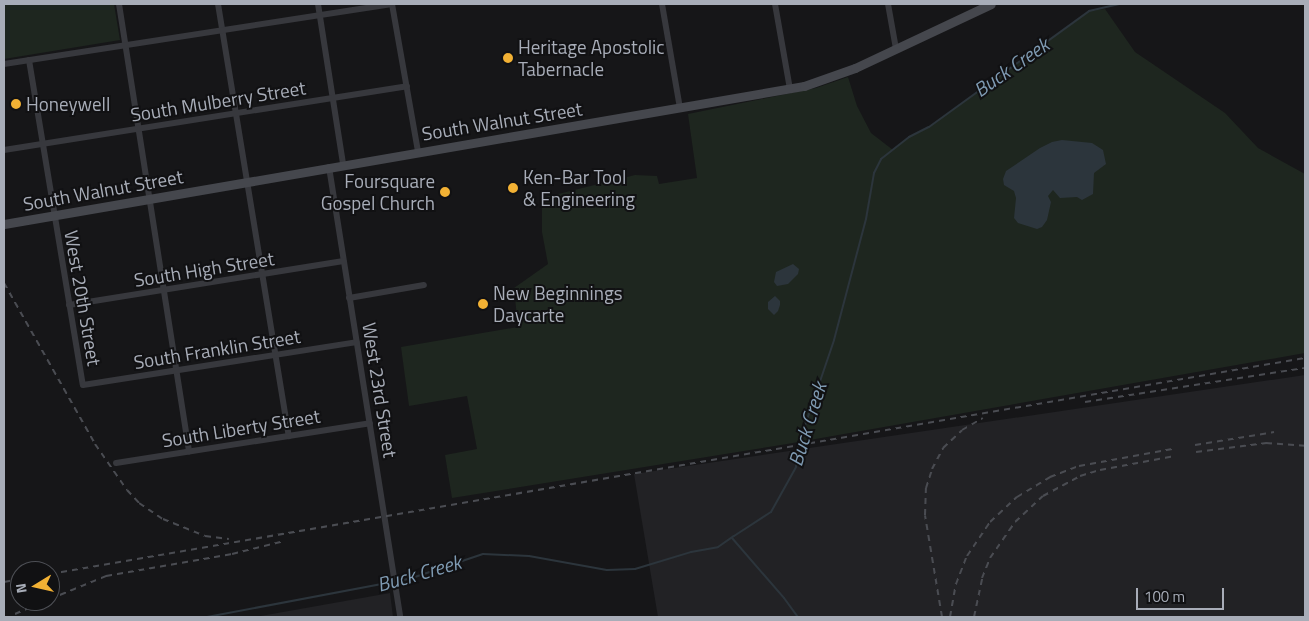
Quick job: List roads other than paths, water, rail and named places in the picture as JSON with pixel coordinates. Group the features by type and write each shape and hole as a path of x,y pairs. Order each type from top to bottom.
{"main road":[{"name":"South Walnut Street","path":"4,224 790,88 838,75 986,5"}],"street":[{"path":"119,4 189,452"},
{"path":"218,4 289,436"},
{"path":"318,4 343,164"},
{"path":"4,64 391,4 418,151"},
{"path":"662,4 680,108"},
{"path":"775,4 790,88"},
{"path":"888,4 896,49"},
{"name":"West 20th Street","path":"29,60 53,215 83,385"},
{"name":"South Mulberry Street","path":"4,150 407,86"},
{"name":"West 23rd Street","path":"329,167 400,617"},
{"name":"South High Street","path":"69,305 344,261"},
{"path":"349,298 424,285"},
{"name":"South Franklin Street","path":"83,385 357,342"},
{"name":"South Liberty Street","path":"116,462 370,424"}],"waterway":[{"name":"Buck Creek","path":"207,617 409,579 483,554 529,556 607,570 635,569 691,552 718,547 771,512 796,467 798,446 834,340 866,219 874,173 881,159 909,137 929,127 1089,11 1119,4"},
{"path":"732,538 798,617"}],"railway":[{"path":"4,283 95,444 127,490 139,503 163,519 205,536 229,539"},
{"path":"60,572 1305,358"},
{"path":"1085,402 1305,368"},
{"path":"942,617 925,515 926,488 932,469 943,448 962,430 983,418"},
{"path":"1195,445 1274,432"},
{"path":"1196,452 1266,443 1305,446"},
{"path":"950,617 956,584 967,556 990,522 1017,497 1050,477 1079,466 1173,449"},
{"path":"974,617 982,578 990,558 1015,522 1043,496 1080,476 1100,470 1175,456"},
{"path":"60,595 106,576 232,554 284,541"},
{"path":"4,582 10,581"},
{"path":"15,614 22,611"}],"place":[{"name":"Heritage Apostolic Tabernacle","path":"508,58"},
{"name":"Honeywell","path":"16,104"},
{"name":"Ken-Bar Tool & Engineering","path":"513,188"},
{"name":"Foursquare Gospel Church","path":"445,192"},
{"name":"New Beginnings Daycarte","path":"483,304"}]}
